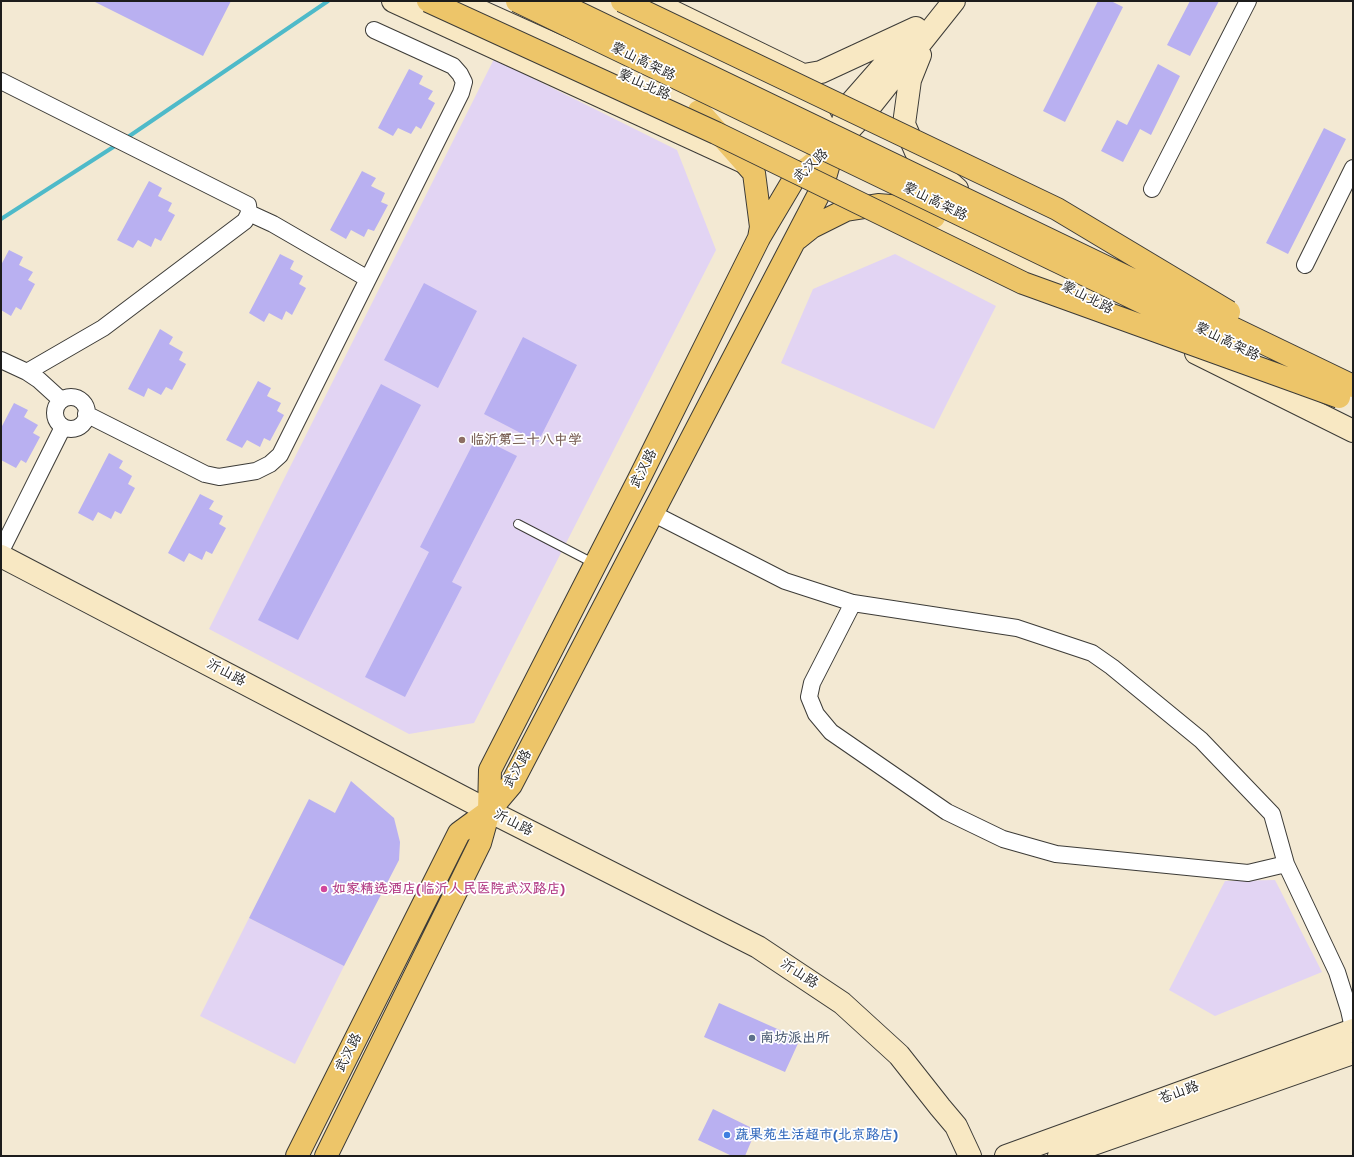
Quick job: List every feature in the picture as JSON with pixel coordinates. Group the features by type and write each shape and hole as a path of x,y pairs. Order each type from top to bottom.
{"main road":[{"path":"393,1 747,163"},
{"path":"428,1 716,133 1023,283 1349,389"},
{"name":"蒙山北路","path":"458,1 788,150 834,146 872,149 957,189 1349,389"},
{"name":"蒙山高架路","path":"517,1 1349,389"},
{"name":"蒙山高架路","path":"554,1 1349,389"},
{"name":"蒙山北路","path":"595,1 751,75 815,109 834,146 857,174 1033,271 1292,402 1353,431"},
{"path":"622,1 1057,209 1349,389"},
{"path":"651,1 804,75"},
{"name":"武汉路","path":"922,32 937,1"},
{"name":"武汉路","path":"297,1156 459,833 489,811 511,785 822,188 834,146 849,105 954,1"},
{"path":"751,75 804,75 821,72 922,32"},
{"path":"922,32 910,80 904,124 916,152 957,189"},
{"path":"699,111 747,163 754,173 761,227 759,238"},
{"name":"武汉路","path":"326,1156 480,843 489,811 490,770 643,472 759,238 794,179 834,146"},
{"path":"794,241 812,227 846,210 878,205 902,207 934,217"},
{"name":"沂山路","path":"1,556 489,811 758,947 842,1003 899,1055 956,1126 970,1156"},
{"name":"苍山路","path":"1006,1156 1353,1029"},
{"name":"苍山路","path":"1059,1156 1353,1053"}],"street":[{"path":"1152,189 1248,1"},
{"path":"86,414 205,474 219,477 256,471 270,464 280,455 457,100 464,82 460,74 453,66 374,30"},
{"path":"1,81 248,205 248,213 245,221 103,328 27,372"},
{"path":"1305,265 1353,168"},
{"path":"248,213 273,224 368,279"},
{"path":"1,360 27,372 39,380 61,400"},
{"path":"65,398 76,398 84,404 86,414 82,423 73,428 63,427 56,419 55,414 57,404 61,400 65,398"},
{"path":"1,551 63,427"},
{"path":"652,513 785,581 854,602 1017,628 1092,653 1112,667 1201,740 1272,814 1286,864 1337,972 1349,1010 1353,1029"},
{"path":"854,602 812,683 809,697 816,714 831,732 946,812 1003,839 1056,854 1248,873 1286,864"}],"lane":[{"path":"518,524 595,565"}],"shaded area":[{"name":"临沂第三十八中学","path":"494,59 677,150 716,250 474,723 409,734 209,629"},
{"path":"895,254 996,306 934,429 781,363 813,289"},
{"path":"1275,880 1322,972 1215,1016 1169,990 1225,881"},
{"path":"249,918 344,966 295,1064 200,1016"}],"building":[{"path":"93,1 231,1 203,56"},
{"path":"1098,1 1111,1 1123,7 1065,122 1043,111"},
{"path":"1190,1 1219,1 1190,56 1167,45"},
{"path":"1158,64 1180,76 1151,135 1140,129 1123,162 1101,151 1117,120 1127,125"},
{"path":"409,69 423,76 419,84 433,91 428,99 435,103 421,129 416,126 411,134 398,128 393,136 378,128"},
{"path":"1324,128 1346,139 1288,254 1266,243"},
{"path":"362,171 376,178 371,186 385,193 381,202 388,205 374,231 368,229 364,237 351,230 346,239 330,230"},
{"path":"149,181 162,188 158,196 172,203 168,211 175,215 161,241 155,238 151,247 138,240 133,248 117,240"},
{"path":"9,250 23,257 19,265 33,272 28,280 35,284 21,310 16,307 11,316 1,310 1,265"},
{"path":"280,254 294,261 290,269 303,276 299,284 306,288 292,315 286,311 282,320 269,313 264,322 249,313"},
{"path":"424,283 477,311 438,388 384,360"},
{"path":"160,329 173,337 169,344 183,352 179,360 186,364 172,390 166,387 161,395 148,388 144,397 128,389"},
{"path":"523,337 577,365 538,442 484,414"},
{"path":"258,381 271,388 267,396 281,403 277,411 284,415 270,441 264,438 260,447 247,440 242,448 226,440"},
{"path":"381,384 421,405 298,640 258,620"},
{"path":"14,403 28,410 24,417 38,425 33,433 40,437 26,463 21,460 16,468 1,460 1,428"},
{"path":"477,436 517,456 452,582 462,587 405,697 365,677 429,552 420,547"},
{"path":"109,453 123,461 119,468 132,476 128,484 135,488 121,514 115,511 111,519 98,512 93,521 78,513"},
{"path":"200,494 214,501 209,509 223,516 219,524 226,528 212,554 206,551 202,560 189,553 184,562 168,553"},
{"name":"如家精选酒店(临沂人民医院武汉路店)","path":"351,781 394,818 400,842 399,860 344,966 249,918 309,799 335,813"},
{"name":"南坊派出所","path":"719,1003 800,1039 785,1072 704,1037"},
{"name":"蔬果苑生活超市(北京路店)","path":"713,1109 756,1130 745,1156 732,1156 698,1140"}],"waterway":[{"path":"125,139 328,1"},
{"path":"1,219 118,144"}],"place":[{"name":"临沂第三十八中学","path":"462,440"},
{"name":"如家精选酒店(临沂人民医院武汉路店)","path":"324,889"},
{"name":"南坊派出所","path":"752,1038"},
{"name":"蔬果苑生活超市(北京路店)","path":"727,1135"}]}
